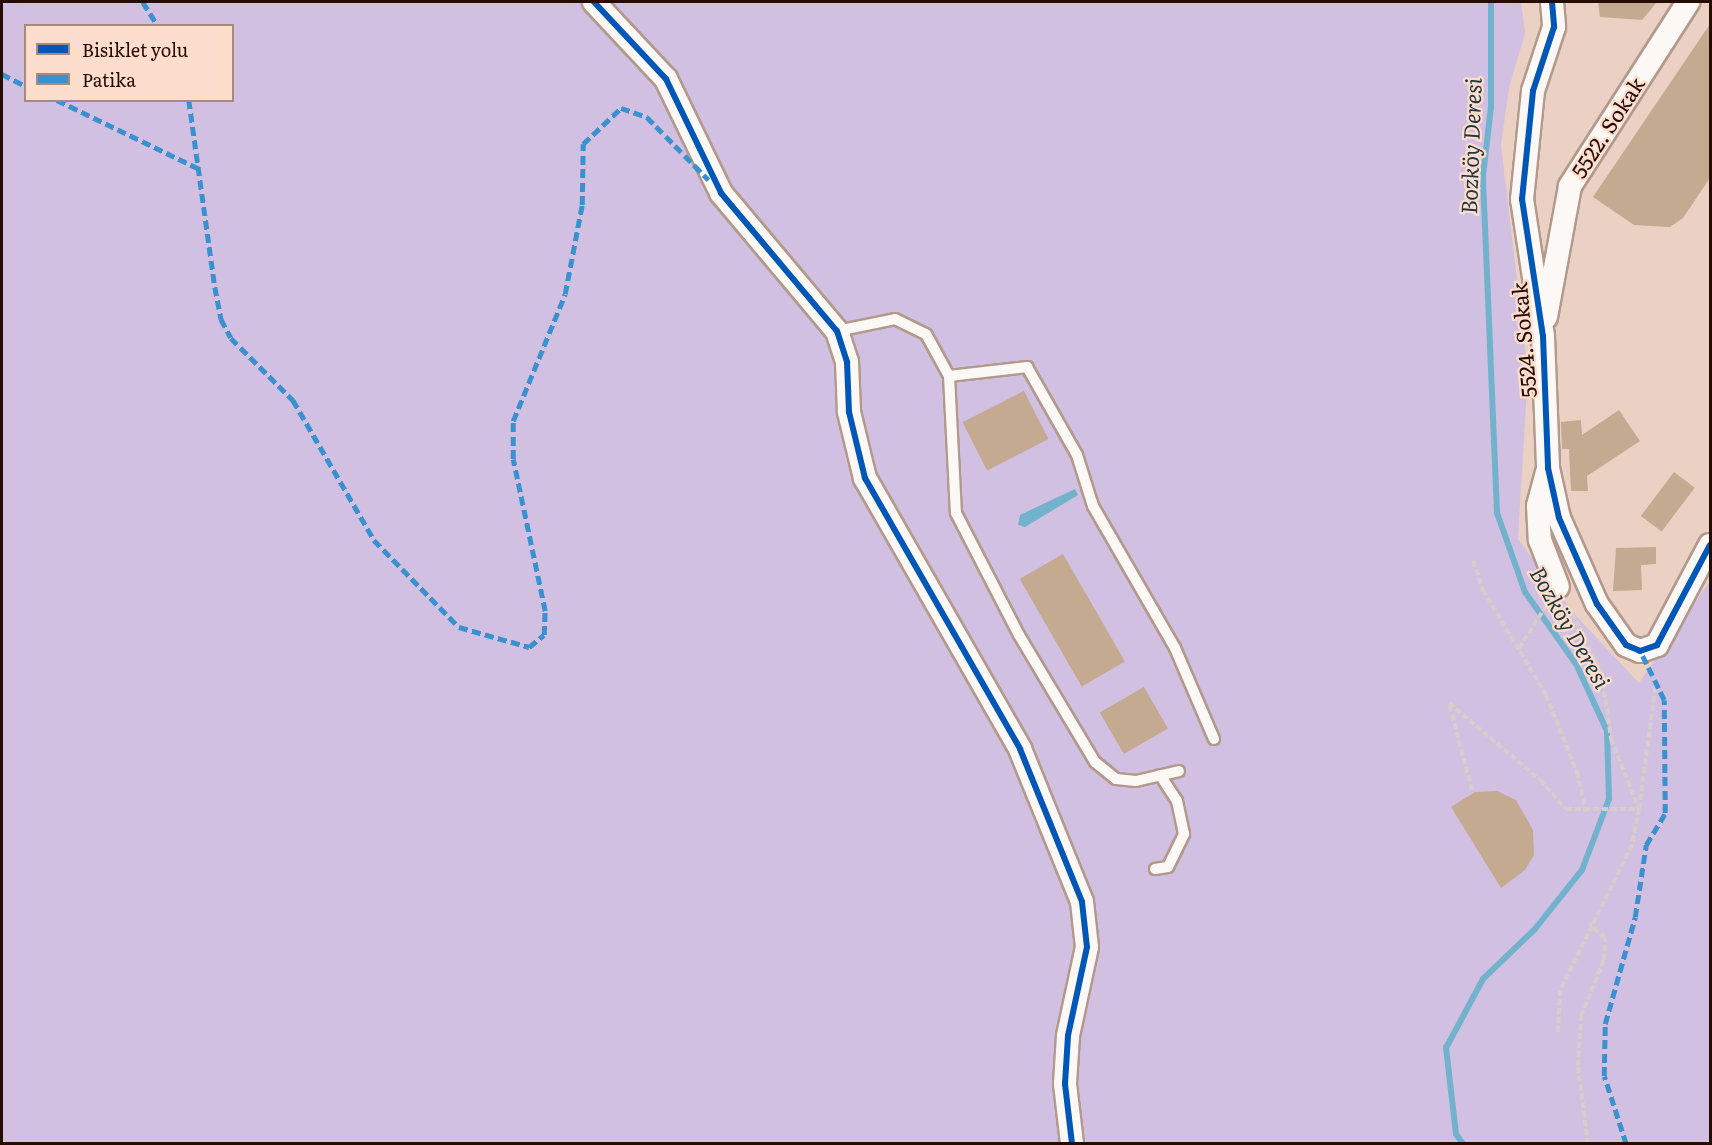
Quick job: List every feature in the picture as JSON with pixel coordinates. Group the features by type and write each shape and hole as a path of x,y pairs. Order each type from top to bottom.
{"street":[{"path":"594,2 666,80 721,193 837,331 847,362 849,412 865,478 1020,749 1082,902 1087,947 1068,1036 1065,1084 1072,1143"},
{"name":"5524. Sokak","path":"1552,2 1554,27 1533,91 1522,199 1543,336 1548,468 1559,518 1597,604 1626,645 1640,651 1657,645 1710,545"},
{"name":"5522. Sokak","path":"1543,336 1570,186 1688,2"},
{"path":"1548,468 1538,506 1540,540 1555,592"}],"lane":[{"path":"837,331 896,319 926,334 949,376 956,513 1019,635 1095,762 1116,779 1179,771"},
{"path":"949,376 1028,367 1077,455 1093,506 1175,648 1214,739"},
{"path":"1155,869 1168,867 1184,834 1177,801 1160,775"}],"path":[{"path":"1473,561 1483,590 1520,648 1546,695 1577,772 1589,811"},
{"path":"1520,648 1555,592 1602,673 1611,739 1638,809"},
{"path":"1558,1032 1560,990 1590,924 1632,845 1656,683"},
{"path":"1472,790 1449,703 1540,780 1566,809 1589,811 1638,809"},
{"path":"1588,1143 1578,1066 1581,1016 1604,960 1605,938 1590,924"}],"shaded area":[{"path":"2,2 1521,2 1525,33 1509,88 1501,145 1528,372 1518,539 1578,618 1639,683 1710,581 1710,1143 2,1144"}],"water":[{"path":"1075,489 1078,495 1025,527 1018,525 1020,515"}],"building":[{"path":"1598,2 1657,2 1642,20 1600,17"},
{"path":"1710,24 1710,178 1683,218 1670,227 1634,225 1593,197"},
{"path":"1024,391 1049,439 987,470 963,422"},
{"path":"1619,410 1640,441 1587,476 1588,491 1571,491 1569,449 1562,449 1561,422 1581,420 1582,435"},
{"path":"1674,472 1695,488 1662,532 1641,516"},
{"path":"1656,547 1656,564 1641,565 1642,590 1613,591 1616,548"},
{"path":"1063,554 1125,661 1082,686 1020,579"},
{"path":"1144,687 1168,729 1124,754 1100,712"},
{"path":"1497,791 1516,800 1533,830 1534,855 1525,870 1501,888 1451,807 1475,792"}],"waterway":[{"name":"Bozköy Deresi","path":"1463,1144 1456,1134 1446,1048 1483,979 1535,929 1582,870 1609,799 1607,731 1576,664 1525,592 1497,513 1483,176 1491,107 1491,2"}],"marked path":[{"path":"143,2 157,24"},
{"path":"2,74 24,85"},
{"path":"61,102 200,169"},
{"path":"189,102 215,287 221,319 231,338 293,400 374,540 459,627 529,647 544,635 545,611 513,459 513,421 565,294 582,205 583,144 621,108 647,117 709,180"},
{"path":"1626,1144 1604,1076 1605,1024 1635,917 1646,845 1665,813 1664,700 1640,651"}],"cycle path":[{"path":"594,2 666,79 721,193 837,331 847,362 849,412 865,478 1020,749 1082,902 1087,947 1068,1036 1065,1084 1072,1144"},
{"path":"1552,2 1554,27 1533,91 1522,199 1543,336 1548,468 1559,518 1597,604 1626,645 1640,651 1657,645 1710,545"}]}
